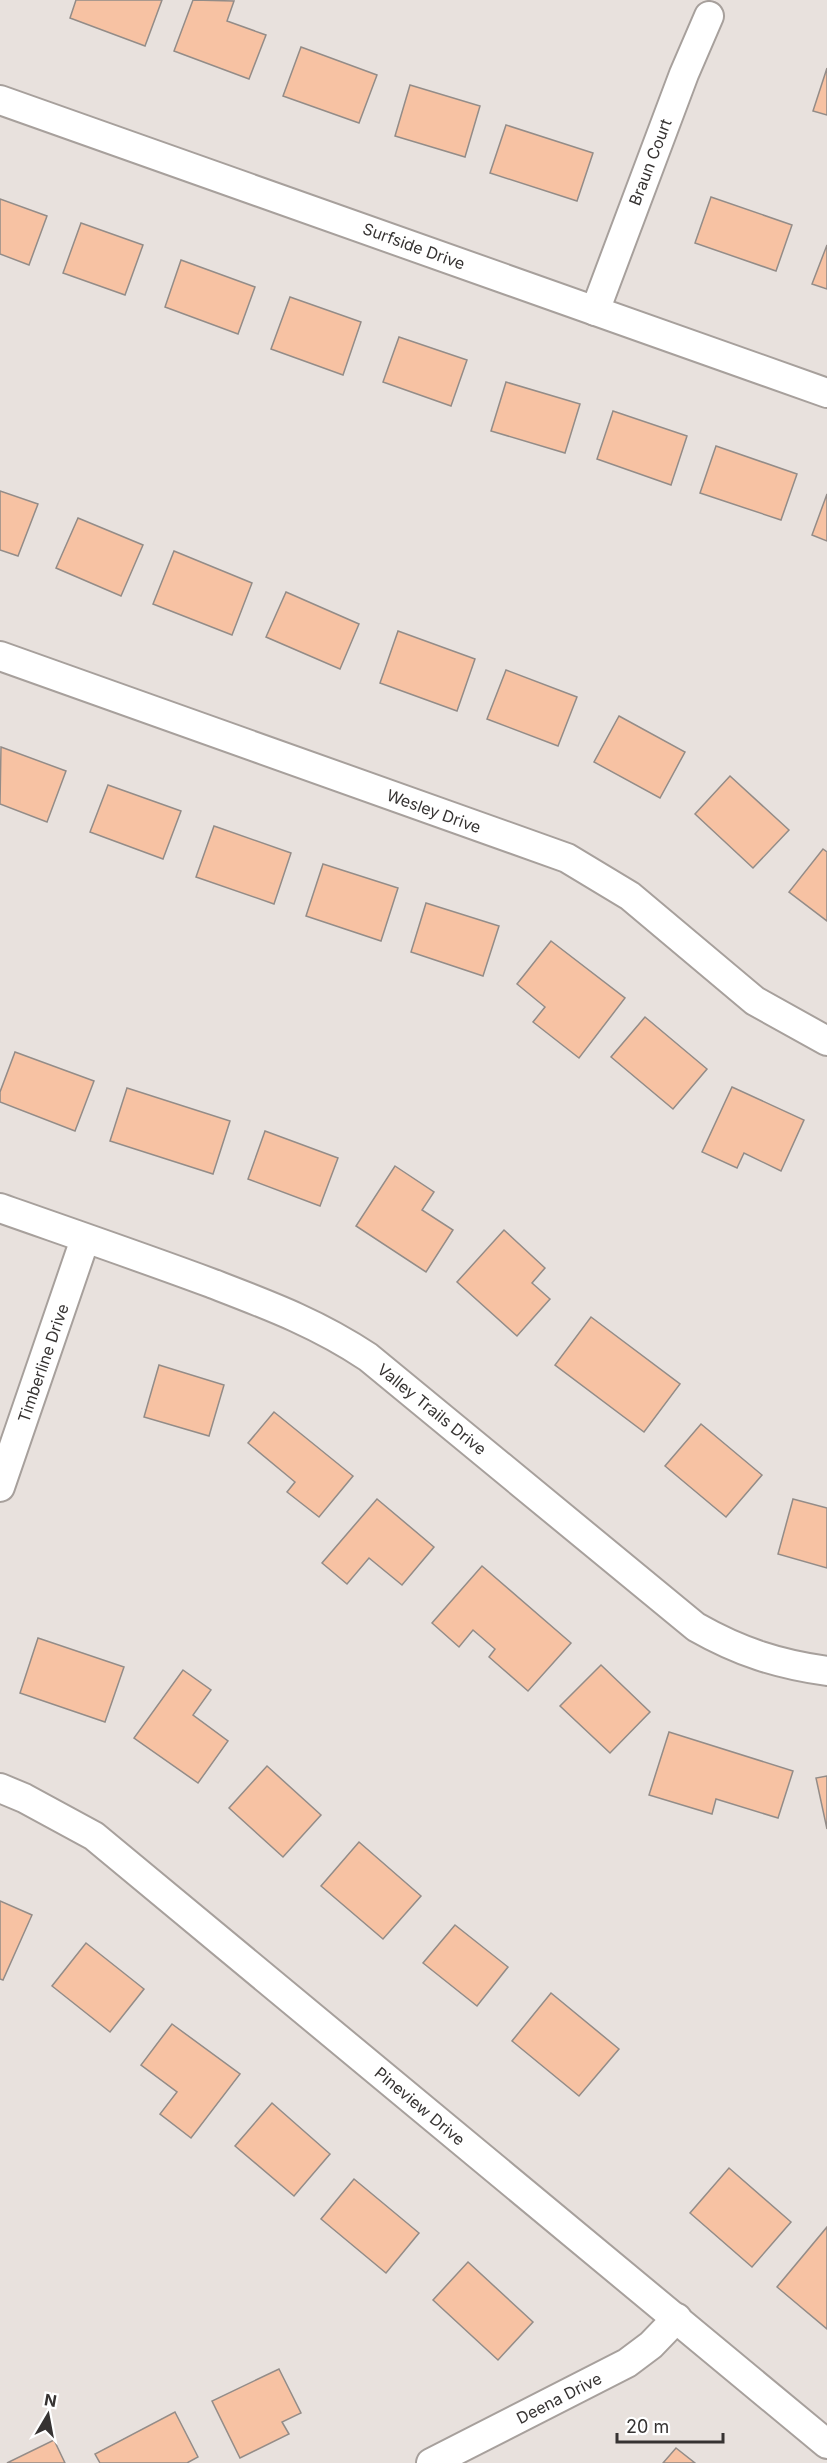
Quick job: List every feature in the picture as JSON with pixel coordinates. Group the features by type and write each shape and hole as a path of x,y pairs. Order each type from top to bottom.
{"street":[{"name":"Braun Court","path":"595,310 684,74 709,16"},
{"name":"Surfside Drive","path":"0,100 827,393"},
{"name":"Wesley Drive","path":"0,656 567,858 630,896 755,1001 827,1041"},
{"name":"Valley Trails Drive","path":"0,1208 85,1239 126,1251 294,1315 335,1334 369,1357 696,1627 723,1642 785,1665 827,1671"},
{"name":"Timberline Drive","path":"0,1487 85,1239"},
{"name":"Pineview Drive","path":"0,1788 24,1798 94,1836 827,2444"},
{"name":"Deena Drive","path":"431,2463 627,2363 651,2345 676,2318"}],"building":[{"path":"76,0 162,0 145,46 70,18"},
{"path":"193,0 234,1 227,21 266,35 249,79 174,51"},
{"path":"301,47 377,75 359,123 283,96"},
{"path":"827,68 827,115 813,111"},
{"path":"410,85 480,106 465,157 395,136"},
{"path":"506,125 593,153 577,201 490,173"},
{"path":"711,197 792,225 776,271 695,243"},
{"path":"0,199 47,216 29,265 0,254"},
{"path":"81,223 143,245 125,295 63,273"},
{"path":"827,245 827,289 812,284"},
{"path":"181,260 255,287 238,334 165,307"},
{"path":"290,297 361,322 343,375 271,349"},
{"path":"399,337 467,360 451,406 383,382"},
{"path":"506,382 580,404 565,453 491,431"},
{"path":"613,411 687,436 671,485 597,459"},
{"path":"716,446 797,474 781,520 700,493"},
{"path":"0,491 38,504 18,556 0,550"},
{"path":"827,494 827,541 812,535"},
{"path":"78,518 143,545 121,596 56,568"},
{"path":"174,551 252,583 232,635 153,604"},
{"path":"286,592 359,624 340,669 266,637"},
{"path":"398,631 475,659 457,711 380,683"},
{"path":"506,670 577,697 558,746 487,719"},
{"path":"619,716 685,752 660,798 594,762"},
{"path":"1,747 66,771 47,822 0,804"},
{"path":"730,776 789,830 753,868 695,814"},
{"path":"108,785 181,811 163,859 90,832"},
{"path":"214,826 291,853 274,904 196,877"},
{"path":"823,849 827,852 827,921 789,892"},
{"path":"323,864 398,888 381,941 306,916"},
{"path":"426,903 499,926 483,976 411,952"},
{"path":"551,941 625,998 579,1058 533,1022 545,1007 517,984"},
{"path":"645,1017 707,1069 673,1109 611,1057"},
{"path":"15,1052 94,1081 75,1131 0,1102 0,1092"},
{"path":"732,1087 804,1120 781,1171 744,1153 737,1168 702,1152"},
{"path":"127,1088 230,1121 213,1174 110,1141"},
{"path":"265,1131 338,1158 320,1206 248,1179"},
{"path":"395,1166 434,1192 422,1210 453,1230 426,1272 356,1226"},
{"path":"504,1230 545,1268 532,1283 550,1299 517,1336 457,1282"},
{"path":"591,1317 680,1384 644,1432 555,1365"},
{"path":"159,1365 224,1385 209,1436 144,1417"},
{"path":"274,1412 353,1476 319,1517 287,1492 295,1482 248,1443"},
{"path":"701,1424 762,1475 726,1517 665,1466"},
{"path":"377,1499 434,1547 402,1585 369,1558 347,1584 322,1563"},
{"path":"793,1499 827,1508 827,1568 778,1554"},
{"path":"482,1566 571,1643 528,1691 489,1657 495,1649 473,1630 459,1647 432,1623"},
{"path":"38,1638 124,1667 105,1722 20,1693"},
{"path":"601,1665 650,1712 610,1753 560,1706"},
{"path":"183,1670 211,1690 193,1715 228,1741 198,1783 134,1738"},
{"path":"669,1732 793,1771 778,1818 716,1799 712,1814 649,1795"},
{"path":"267,1766 321,1815 283,1857 229,1808"},
{"path":"827,1776 827,1829 816,1778"},
{"path":"359,1842 421,1896 383,1939 321,1886"},
{"path":"0,1901 32,1915 3,1980 0,1979"},
{"path":"455,1925 508,1967 477,2006 423,1963"},
{"path":"86,1943 144,1989 110,2032 52,1986"},
{"path":"551,1993 619,2049 579,2096 512,2041"},
{"path":"172,2024 240,2074 191,2138 160,2114 177,2092 141,2065"},
{"path":"272,2103 330,2154 294,2196 235,2146"},
{"path":"729,2168 791,2222 752,2267 690,2213"},
{"path":"354,2179 419,2233 386,2273 321,2219"},
{"path":"827,2227 827,2329 777,2287"},
{"path":"468,2262 533,2322 498,2360 433,2300"},
{"path":"279,2369 301,2413 282,2422 289,2434 240,2458 212,2401"},
{"path":"175,2412 198,2457 187,2463 100,2463 95,2454"},
{"path":"54,2440 65,2463 7,2463"},
{"path":"676,2448 695,2463 663,2463"}]}
